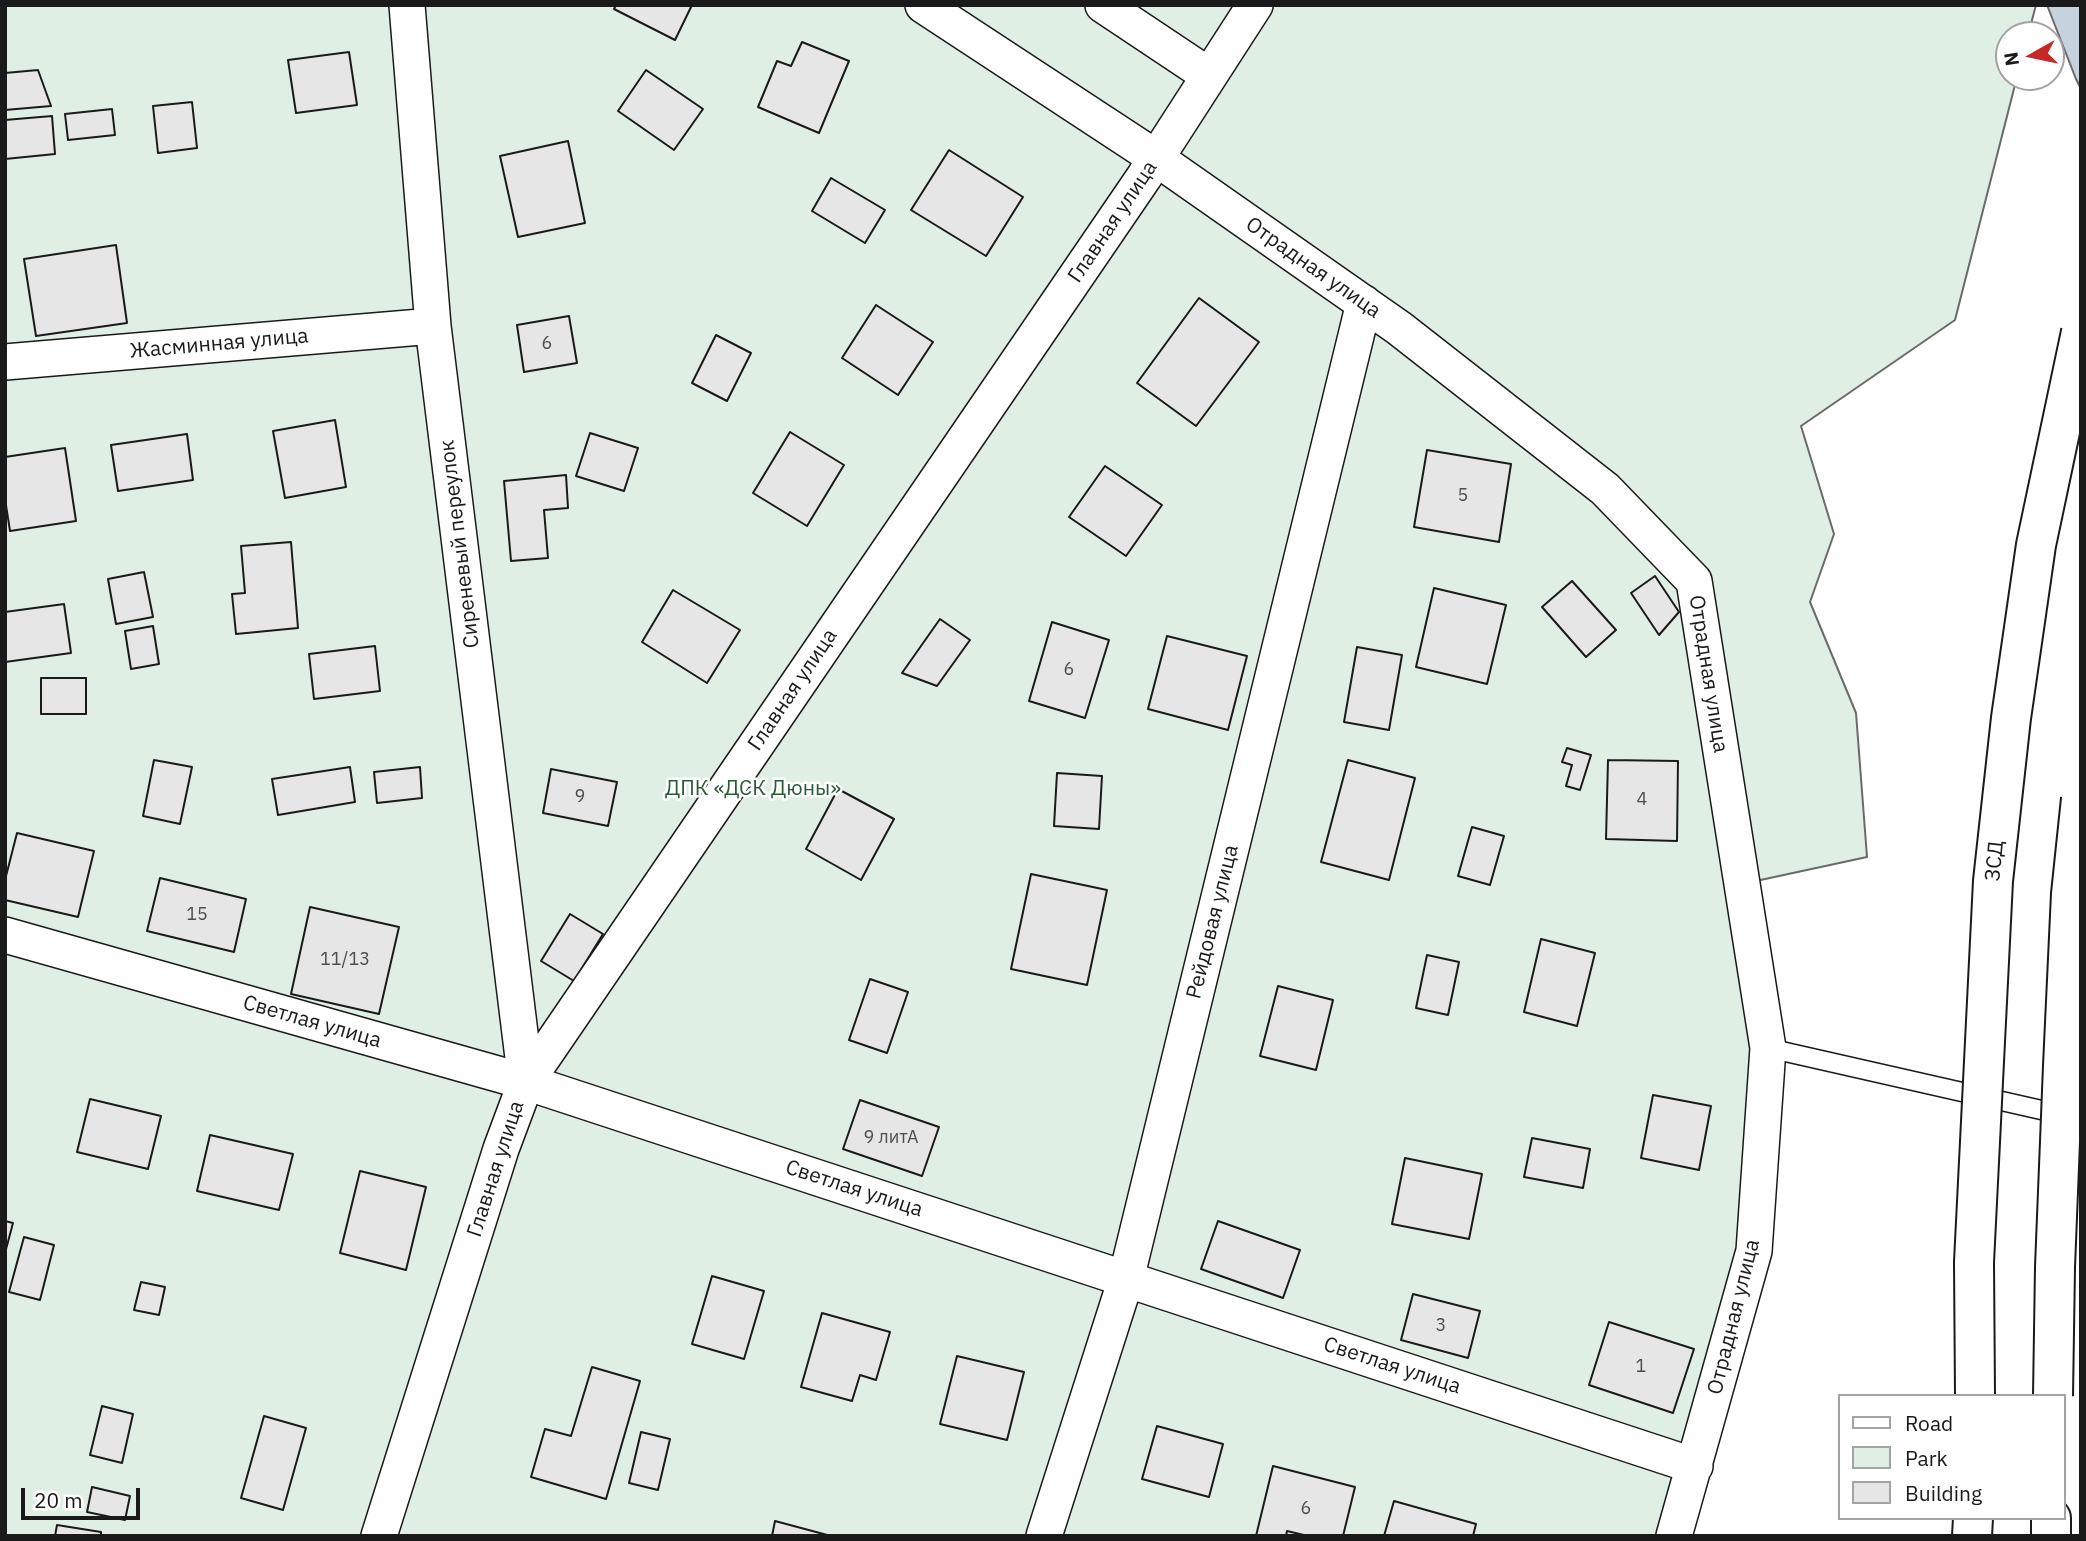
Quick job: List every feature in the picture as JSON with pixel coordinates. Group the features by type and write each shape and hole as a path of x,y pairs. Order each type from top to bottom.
{"highway":[{"name":"ЗСД","path":"1975,1394 1974,1262 1993,881 2011,718 2036,545 2081,332"},
{"path":"2053,1394 2063,1053 2071,894 2081,799"}],"street":[{"name":"Сиреневый переулок","path":"407,5 433,326 526,1082"},
{"name":"Отрадная улица","path":"923,5 1157,158 1410,336 1605,489 1694,581 1768,1048 1754,1251 1674,1536"},
{"path":"1103,5 1208,75"},
{"name":"Главная улица","path":"379,1536 501,1149 526,1082 1157,158 1255,5"},
{"name":"Рейдовая улица","path":"1044,1536 1126,1279 1364,303"},
{"name":"Жасминная улица","path":"5,362 433,326"},
{"name":"Светлая улица","path":"5,935 526,1082 1695,1466"}],"lane":[{"path":"1768,1048 2081,1119"}],"green space":[{"name":"ДПК «ДСК Дюны»","path":"5,5 2036,5 2032,21 1995,21 1995,91 2013,91 1955,320 1801,426 1834,534 1810,602 1856,713 1867,857 1742,884 1766,1037 1754,1251 1674,1536 5,1536"}],"shaded area":[{"path":"2047,5 2081,5 2081,89 2065,51 2065,21 2053,21"}],"building":[{"path":"616,5 692,5 675,40 614,9"},
{"path":"802,42 849,61 819,133 758,107 777,61 791,66"},
{"path":"349,52 357,105 296,113 288,60"},
{"path":"38,70 51,106 5,110 5,73"},
{"path":"646,70 703,109 674,150 618,111"},
{"path":"192,102 197,148 158,153 153,106"},
{"path":"112,109 115,135 68,140 65,114"},
{"path":"52,116 55,154 5,159 5,120"},
{"path":"568,141 585,223 518,237 500,156"},
{"path":"949,150 1023,197 986,256 911,210"},
{"path":"831,178 885,210 865,243 812,211"},
{"path":"116,245 127,323 36,336 24,259"},
{"path":"1199,298 1259,342 1196,426 1137,383"},
{"path":"876,305 933,342 898,395 842,358"},
{"path":"569,316 577,363 524,372 517,325"},
{"path":"716,335 751,353 727,401 692,383"},
{"path":"335,420 346,487 285,498 273,431"},
{"path":"790,432 844,465 807,526 753,493"},
{"path":"590,433 638,448 624,491 576,476"},
{"path":"187,434 193,480 118,491 111,445"},
{"path":"65,448 76,521 10,531 5,499 5,457"},
{"path":"1427,450 1511,464 1499,542 1414,527"},
{"path":"1105,466 1162,505 1126,556 1069,517"},
{"path":"566,475 568,508 544,510 548,558 511,561 504,481"},
{"path":"291,542 298,628 236,634 232,594 245,593 241,546"},
{"path":"144,572 153,617 116,624 108,579"},
{"path":"1655,576 1679,612 1659,635 1631,593"},
{"path":"1572,581 1616,630 1586,657 1542,607"},
{"path":"1434,588 1506,605 1487,684 1416,667"},
{"path":"673,590 740,630 707,683 642,642"},
{"path":"64,604 71,653 5,662 5,612"},
{"path":"940,619 970,640 937,686 902,673"},
{"path":"1052,622 1109,640 1085,718 1029,701"},
{"path":"153,626 159,664 131,669 125,631"},
{"path":"1167,636 1247,656 1228,730 1148,709"},
{"path":"375,646 380,691 314,699 309,654"},
{"path":"1357,647 1402,655 1389,730 1344,722"},
{"path":"41,678 86,678 86,714 41,714"},
{"path":"1567,748 1591,755 1580,790 1566,786 1572,765 1562,762"},
{"path":"154,760 192,767 180,824 143,816"},
{"path":"1348,760 1415,778 1389,880 1321,862"},
{"path":"1608,760 1678,761 1677,841 1606,839"},
{"path":"350,767 355,802 278,815 272,779"},
{"path":"420,767 422,798 377,803 374,772"},
{"path":"551,769 617,782 608,826 543,813"},
{"path":"1057,773 1102,776 1099,829 1054,826"},
{"path":"838,789 894,819 861,880 806,849"},
{"path":"1472,827 1504,836 1490,885 1458,876"},
{"path":"17,833 94,851 78,917 5,900 5,880"},
{"path":"1031,874 1107,890 1087,985 1011,969"},
{"path":"160,878 246,899 234,952 147,931"},
{"path":"310,907 399,927 379,1014 291,994"},
{"path":"570,914 603,934 574,981 541,961"},
{"path":"1541,939 1595,953 1577,1026 1524,1012"},
{"path":"1427,955 1459,962 1448,1015 1416,1008"},
{"path":"870,979 908,992 887,1053 849,1040"},
{"path":"1278,986 1333,1000 1316,1070 1260,1056"},
{"path":"1653,1095 1711,1106 1699,1170 1641,1158"},
{"path":"90,1099 161,1116 148,1169 77,1152"},
{"path":"860,1100 939,1127 922,1176 843,1149"},
{"path":"210,1135 293,1154 279,1210 197,1191"},
{"path":"1532,1138 1590,1149 1583,1188 1524,1177"},
{"path":"1405,1158 1482,1174 1469,1239 1392,1224"},
{"path":"360,1171 426,1187 406,1270 340,1253"},
{"path":"5,1221 13,1223 5,1253"},
{"path":"1218,1221 1300,1250 1283,1298 1201,1269"},
{"path":"24,1237 54,1245 40,1300 9,1292"},
{"path":"712,1276 764,1291 744,1359 692,1344"},
{"path":"141,1282 165,1287 159,1315 134,1310"},
{"path":"1413,1294 1480,1311 1468,1358 1401,1340"},
{"path":"822,1313 890,1332 876,1380 860,1375 852,1401 801,1387"},
{"path":"1609,1322 1694,1349 1673,1413 1589,1385"},
{"path":"957,1356 1024,1372 1007,1440 940,1424"},
{"path":"592,1367 640,1381 606,1499 531,1477 545,1429 571,1436"},
{"path":"102,1406 133,1414 122,1463 90,1455"},
{"path":"264,1416 306,1428 283,1510 241,1498"},
{"path":"1157,1426 1223,1444 1209,1497 1142,1479"},
{"path":"641,1432 670,1439 658,1490 629,1483"},
{"path":"1273,1466 1355,1487 1343,1536 1308,1536 1287,1531 1286,1536 1256,1536"},
{"path":"92,1487 130,1496 125,1520 87,1512"},
{"path":"1394,1501 1476,1524 1473,1536 1384,1536"},
{"path":"775,1521 831,1536 772,1536"},
{"path":"57,1525 101,1532 101,1536 55,1536"}]}
